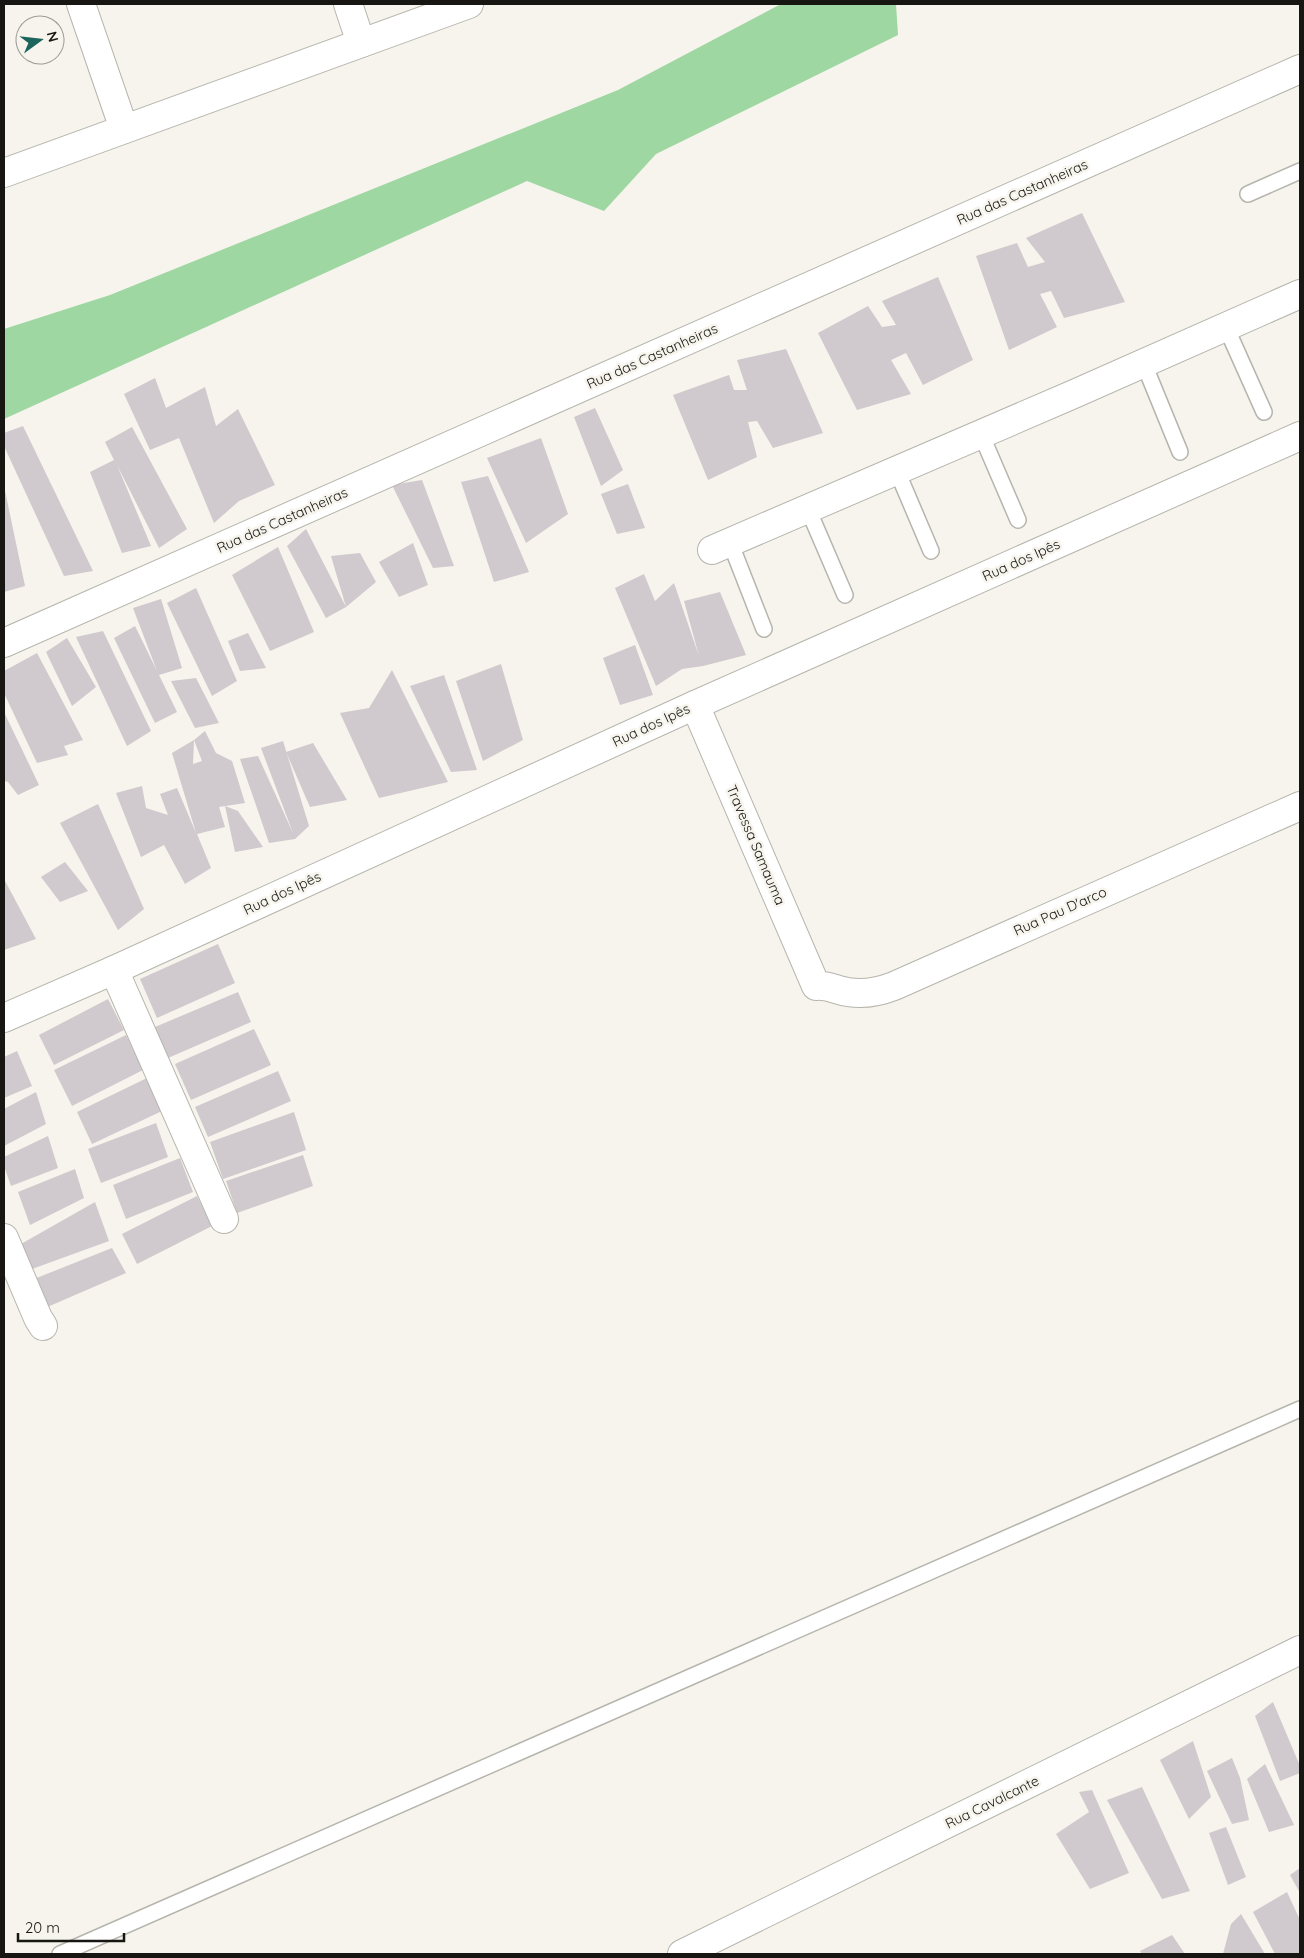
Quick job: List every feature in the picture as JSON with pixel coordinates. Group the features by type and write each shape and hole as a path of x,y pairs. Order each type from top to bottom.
{"street":[{"path":"81,4 124,129"},
{"path":"348,4 361,43"},
{"path":"4,173 469,4"},
{"name":"Rua das Castanheiras","path":"4,643 1300,68"},
{"path":"721,546 1144,364 1300,294"},
{"name":"Rua dos Ipês","path":"4,1018 114,970 695,704 1300,436"},
{"name":"Travessa Samauma","path":"695,704 816,986"},
{"name":"Rua Pau D'arco","path":"816,986 824,985 847,992 862,994 880,992 1300,806"},
{"path":"114,970 224,1219"},
{"path":"4,1238 43,1326"},
{"name":"Rua Cavalcante","path":"682,1954 1300,1650"}],"lane":[{"path":"1248,194 1300,171"},
{"path":"1226,327 1264,412"},
{"path":"1144,364 1180,452"},
{"path":"981,434 1018,520"},
{"path":"897,471 931,551"},
{"path":"808,509 845,595"},
{"path":"721,546 764,628"},
{"path":"60,1954 1300,1409"}],"green space":[{"path":"781,4 896,4 898,35 656,154 604,211 527,181 4,419 4,329 110,295 618,90"}],"building":[{"path":"1082,213 1125,302 1064,318 1051,291 1040,294 1057,327 1009,350 976,256 1017,243 1028,267 1045,262 1026,238"},
{"path":"938,277 973,360 923,385 906,353 891,360 911,394 857,410 818,333 868,306 882,327 896,325 882,301"},
{"path":"786,349 823,433 773,448 757,421 748,422 757,457 708,480 673,395 729,375 734,390 747,390 737,360"},
{"path":"155,378 166,408 205,387 216,426 238,409 275,485 239,501 214,523 179,438 150,450 124,394"},
{"path":"595,408 623,470 601,486 574,417"},
{"path":"23,426 93,571 64,576 4,446 4,433"},
{"path":"132,427 187,529 159,548 117,465 151,546 122,553 90,472 114,460 105,442"},
{"path":"541,438 568,514 526,543 487,458"},
{"path":"488,476 529,572 494,582 461,482"},
{"path":"422,480 454,566 433,568 392,485"},
{"path":"628,484 645,528 617,534 601,494"},
{"path":"4,486 25,586 4,592"},
{"path":"306,529 346,607 326,618 287,546"},
{"path":"413,543 428,585 399,597 379,562"},
{"path":"278,547 314,632 270,651 232,575"},
{"path":"360,553 376,582 346,607 331,556"},
{"path":"644,574 655,601 674,583 699,656 684,601 720,592 746,655 703,666 682,669 656,686 615,588"},
{"path":"196,588 237,681 212,696 167,603"},
{"path":"161,599 182,668 159,675 177,712 155,723 114,638 135,626 157,671 133,608"},
{"path":"103,631 151,731 127,746 76,637"},
{"path":"248,633 266,668 240,671 228,641"},
{"path":"67,638 96,687 72,706 46,652"},
{"path":"635,645 653,695 620,705 603,658"},
{"path":"37,653 83,740 64,746 68,755 37,763 4,693 4,671"},
{"path":"501,664 523,740 483,761 456,681"},
{"path":"392,670 448,782 379,798 340,713 369,708"},
{"path":"444,675 477,770 451,772 410,686"},
{"path":"196,678 219,723 195,728 171,681"},
{"path":"4,712 39,785 18,795 8,782 4,781"},
{"path":"205,731 216,753 232,761 245,803 219,807 225,827 197,834 211,868 185,884 164,845 141,857 116,793 142,786 146,808 168,815 160,794 177,788 196,833 172,753","holes":["194,740 202,761 193,764"]},
{"path":"283,741 309,826 295,839 269,843 240,759 258,756 293,833 261,748"},
{"path":"313,743 347,800 310,807 286,752"},
{"path":"98,804 144,909 118,930 60,823"},
{"path":"225,806 238,811 263,847 235,852"},
{"path":"65,862 88,891 60,902 41,877"},
{"path":"4,879 36,939 4,950"},
{"path":"218,944 235,983 157,1018 140,979"},
{"path":"238,992 251,1022 168,1058 155,1027"},
{"path":"108,999 124,1030 54,1065 39,1035"},
{"path":"254,1029 271,1065 191,1100 175,1064"},
{"path":"126,1035 143,1070 72,1106 54,1070"},
{"path":"17,1051 32,1086 4,1098 4,1057"},
{"path":"278,1071 291,1101 208,1137 195,1107"},
{"path":"147,1078 162,1111 92,1144 77,1112"},
{"path":"36,1092 46,1124 4,1146 4,1109"},
{"path":"294,1112 306,1150 223,1179 210,1142"},
{"path":"156,1123 168,1157 101,1183 88,1149"},
{"path":"48,1136 58,1168 11,1186 4,1166 4,1157"},
{"path":"303,1155 313,1186 237,1213 226,1181"},
{"path":"180,1158 193,1192 126,1219 113,1185"},
{"path":"75,1169 84,1198 30,1225 18,1192"},
{"path":"197,1196 212,1226 137,1264 122,1234"},
{"path":"95,1202 109,1241 32,1269 21,1244"},
{"path":"112,1248 126,1273 45,1308 34,1279"},
{"path":"1273,1702 1300,1766 1300,1773 1280,1781 1255,1716"},
{"path":"1193,1741 1211,1797 1189,1819 1160,1760"},
{"path":"1232,1758 1240,1778 1249,1820 1232,1824 1207,1771"},
{"path":"1265,1764 1294,1825 1269,1832 1247,1779"},
{"path":"1142,1787 1190,1891 1162,1899 1107,1800"},
{"path":"1092,1790 1129,1873 1090,1889 1056,1834 1089,1812 1079,1792"},
{"path":"1226,1827 1246,1877 1228,1885 1209,1833"},
{"path":"1300,1868 1300,1893 1290,1875"},
{"path":"1287,1892 1300,1920 1300,1954 1275,1954 1253,1912"},
{"path":"1241,1914 1265,1954 1223,1954 1231,1924"},
{"path":"1172,1935 1185,1954 1142,1954 1140,1951"}]}
